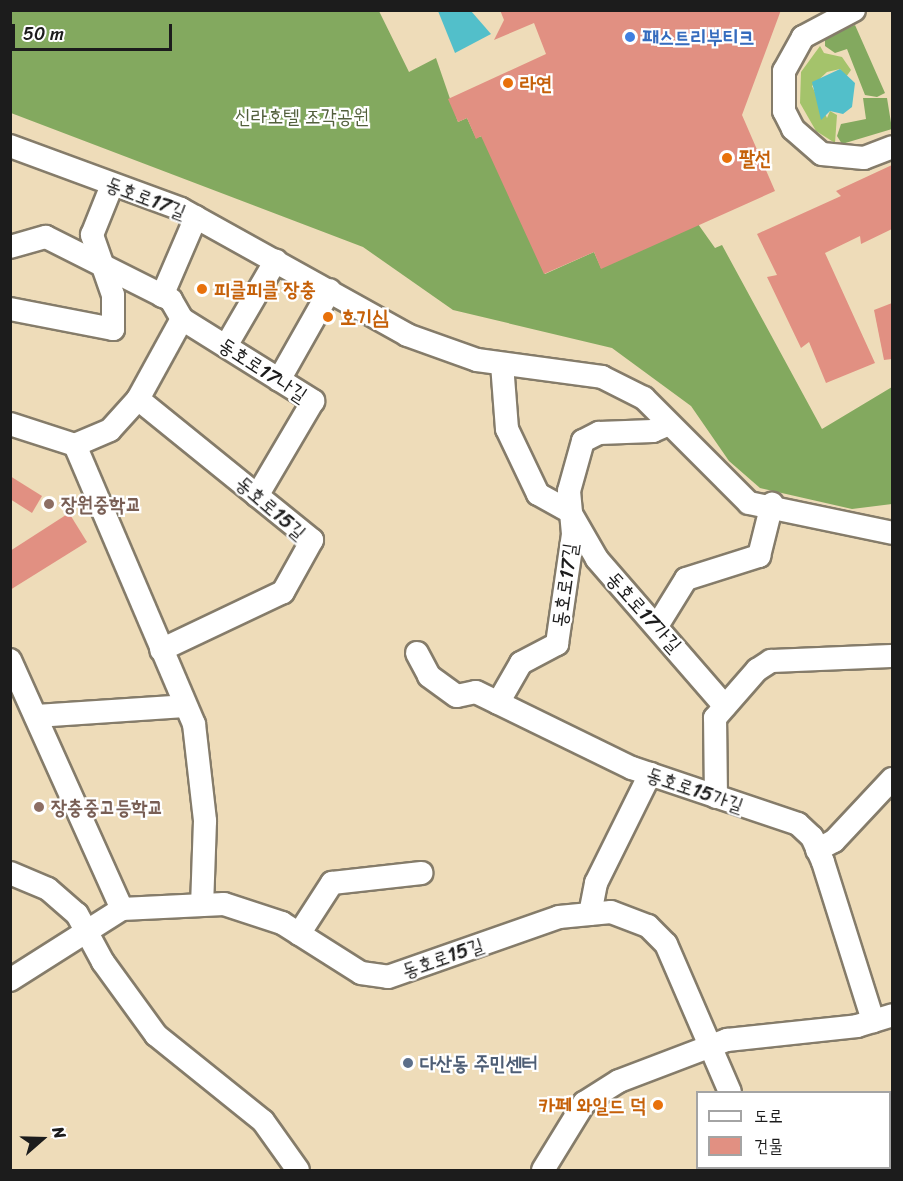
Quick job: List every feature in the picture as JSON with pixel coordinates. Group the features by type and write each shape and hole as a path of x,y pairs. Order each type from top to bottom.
{"street":[{"path":"854,10 803,37 784,70 784,111 793,129 822,154 864,158 892,147"},
{"name":"동호로17길","path":"10,146 196,217 407,335 502,364 602,377 644,398 749,502 892,533"},
{"path":"10,309 113,329 113,295 92,235 112,185"},
{"path":"162,296 196,217"},
{"name":"동호로17나길","path":"10,247 46,237 104,269 162,296 182,319 313,401 257,496"},
{"path":"226,346 276,260"},
{"path":"279,380 330,290"},
{"path":"10,424 75,445 110,430 138,399 182,319"},
{"path":"502,364 507,429 522,467 538,494 570,512"},
{"name":"동호로15길","path":"138,399 312,540 283,592 160,650"},
{"name":"동호로17길","path":"498,703 521,663 557,644 573,534 569,491 583,441 599,433 653,431 669,424"},
{"path":"75,445 185,706 203,766 202,905"},
{"path":"657,626 686,579 759,556 771,506"},
{"name":"동호로17가길","path":"570,512 597,559 725,706"},
{"name":"동호로15가길","path":"417,653 429,676 457,696 476,692 650,774 798,824 818,850 883,1018"},
{"path":"716,796 715,718 771,661 892,656"},
{"path":"10,660 122,909"},
{"path":"36,716 185,706"},
{"path":"590,914 596,883 650,774"},
{"path":"818,850 834,841 892,779"},
{"path":"10,873 48,889 77,914 156,1035 263,1121 298,1170"},
{"path":"299,934 332,883 421,873"},
{"name":"동호로15길","path":"10,980 78,942 86,931 122,909 224,904 299,934 361,973 388,977 559,917 611,912 648,926 666,944 701,1031 713,1045 730,1091"},
{"path":"543,1170 584,1103 619,1081 713,1045 883,1018"}],"green space":[{"name":"신라호텔 조각공원","path":"10,11 379,11 409,72 436,58 458,122 467,118 476,138 482,136 545,274 594,252 601,268 698,224 715,248 722,245 822,429 892,387 892,504 852,509 760,488 729,461 691,406 612,348 453,310 363,247 11,113"},
{"path":"855,25 885,93 877,97 865,95 847,49 835,53 825,46 825,38"},
{"path":"820,46 824,53 842,57 851,70 846,77 840,69 827,72 812,86 827,118 830,111 837,115 835,143 816,131 800,103 801,72"},
{"path":"863,98 887,98 892,129 842,144 837,136 841,124 866,119"}],"water":[{"path":"438,11 471,11 491,34 455,53"},
{"path":"840,69 855,83 852,107 843,114 830,111 821,120 812,82"}],"building":[{"path":"500,10 781,10 742,115 775,191 601,269 594,252 544,274 481,136 476,139 467,118 458,122 448,99 546,54 534,23 494,40 504,20"},
{"path":"892,165 892,229 861,244 860,236 825,253 875,363 826,383 809,342 801,348 767,277 777,275 757,234 841,196 836,191"},
{"path":"892,303 892,359 884,360 874,310"},
{"path":"10,476 42,496 32,513 10,499"},
{"path":"69,513 87,542 10,590 10,551"}],"place":[{"name":"패스트리부티크","path":"630,37"},
{"name":"라연","path":"508,83"},
{"name":"팔선","path":"727,158"},
{"name":"피클피클 장충","path":"202,289"},
{"name":"호기심","path":"328,317"},
{"name":"장원중학교","path":"49,504"},
{"name":"장충중고등학교","path":"39,807"},
{"name":"다산동 주민센터","path":"408,1063"},
{"name":"카페 와일드 덕","path":"658,1105"}]}
